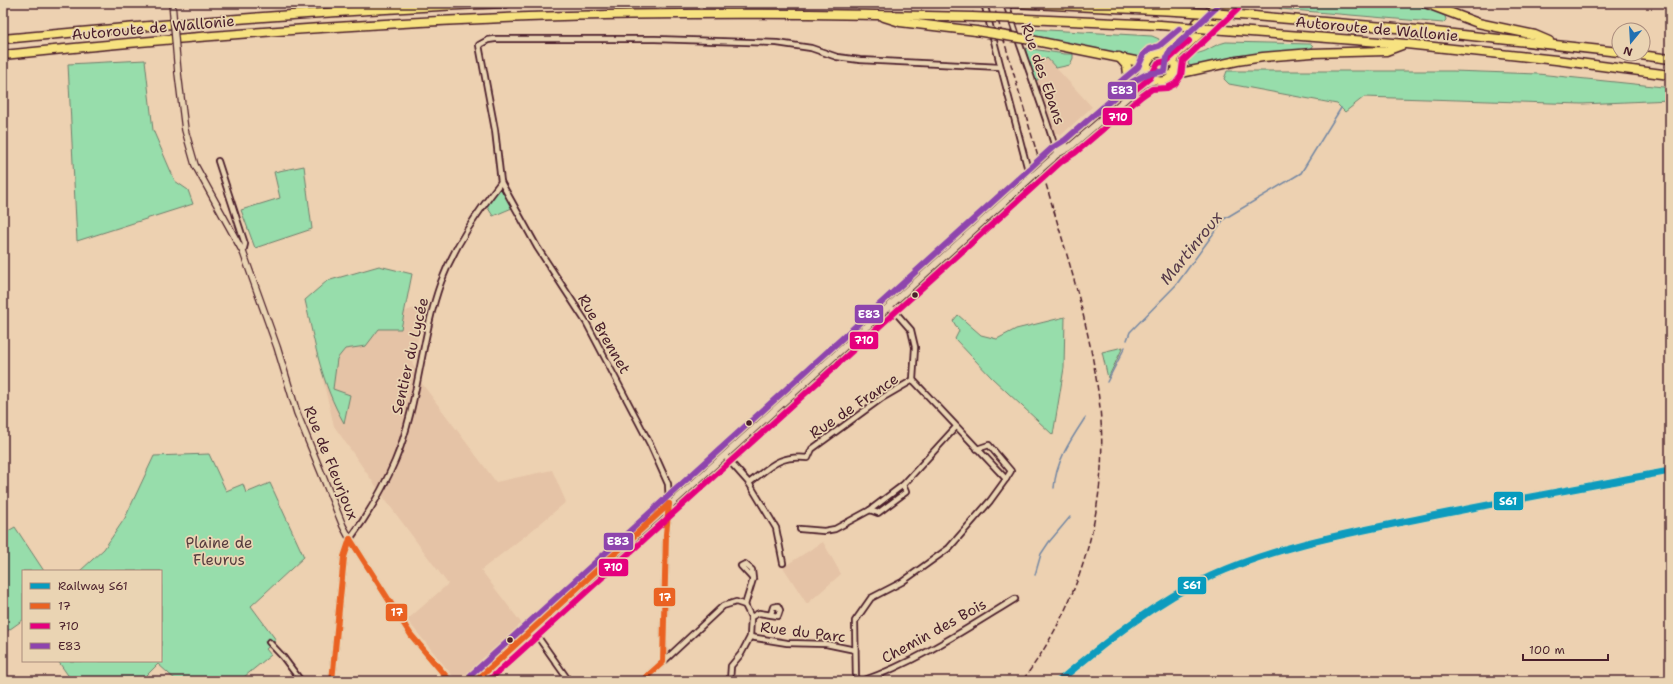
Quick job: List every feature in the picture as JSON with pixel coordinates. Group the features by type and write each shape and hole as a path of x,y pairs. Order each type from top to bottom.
{"highway":[{"name":"Autoroute de Wallonie","path":"3,39 235,19 506,3"},
{"name":"Autoroute de Wallonie","path":"1012,3 1254,16 1408,29 1611,51"},
{"path":"1425,3 1478,23 1535,34 1556,44"},
{"name":"Autoroute de Wallonie","path":"3,55 326,28 447,21 644,15 876,15 1026,19 1237,31 1406,44 1556,60 1670,75"},
{"path":"876,15 900,22 976,31 1031,40 1135,60 1147,65"},
{"path":"1172,75 1263,57 1312,53 1386,51 1406,44"},
{"path":"1651,56 1670,59"},
{"path":"1119,57 1127,66 1128,74"}],"main road":[{"path":"1162,54 1218,3"},
{"path":"1173,62 1178,54 1233,3"},
{"path":"476,681 669,504 1052,159 1057,154 1064,142 1140,76 1154,55 1162,54 1169,56 1174,66 1172,75 1165,80 1149,82 1136,90 1070,148 1057,154"},
{"path":"1147,65 1149,75 1156,80"},
{"path":"1101,110 1105,103 1127,82 1128,74"},
{"path":"1083,125 1088,131"}],"street":[{"name":"Rue de Fleurjoux","path":"172,3 185,130 195,164 243,252 277,347 297,413 321,474 350,539 411,635 450,681"},
{"path":"984,3 1030,178"},
{"name":"Rue des Ebans","path":"1006,3 1019,45 1044,109 1057,154"},
{"path":"501,182 495,130 479,45 488,40 602,39 744,41 777,43 811,48 837,57 860,60 1000,67"},
{"name":"Rue de Fleurjoux","path":"218,161 245,244 243,252"},
{"name":"Rue Brennet","path":"501,182 537,247 586,322 652,446 668,484 669,504"},
{"name":"Sentier du Lycée","path":"350,539 382,490 396,460 408,417 431,315 441,282 457,246 477,213 501,182"},
{"path":"890,306 911,330 915,347 914,380 977,449 1006,478"},
{"name":"Rue de France","path":"749,483 777,462 789,459 808,458 812,449 882,398 914,380"},
{"path":"800,529 824,531 835,529 870,510 903,485 956,426"},
{"path":"856,681 855,621 871,598 902,582 949,548 990,501 1011,471 988,445 977,449"},
{"path":"724,456 749,483 776,528 783,563"},
{"path":"870,510 878,512 906,492 903,485"},
{"path":"663,662 666,534 669,504"},
{"path":"332,681 344,557 350,539"},
{"path":"750,637 751,617 745,605 753,579"},
{"name":"Chemin des Bois","path":"862,681 889,672 940,645 1015,599"},
{"path":"642,681 723,606 736,602 745,605"},
{"path":"751,617 759,614 771,614"},
{"path":"533,630 569,681"},
{"name":"Rue du Parc","path":"730,681 731,666 741,654 750,637 787,643 826,644 855,650"},
{"path":"269,642 283,657 301,681"}],"shaded area":[{"path":"1047,58 1092,107 1060,136 1058,133 1051,135 1035,84 1039,78 1036,67"},
{"path":"426,307 412,362 423,385 496,482 552,470 566,502 481,570 525,628 462,681 457,681 407,620 448,584 387,502 334,426 323,380 338,342 378,320 415,308"},
{"path":"823,542 841,574 807,604 783,567"}],"green space":[{"path":"1272,3 1418,3 1445,16 1446,20 1443,23 1281,9"},
{"path":"1030,29 1152,36 1159,39 1159,47 1147,55 1144,59 1031,36"},
{"path":"1226,42 1311,44 1313,46 1307,50 1192,67 1188,64 1193,55 1204,52 1218,44"},
{"path":"1025,48 1073,54 1073,58 1070,65 1056,68 1047,58 1036,67 1039,78 1035,83"},
{"path":"1161,57 1168,60 1171,67 1168,74 1161,77 1154,74 1151,67 1154,60"},
{"path":"145,60 153,130 175,181 188,190 193,204 77,241 68,64"},
{"path":"1227,71 1453,71 1538,74 1670,87 1670,100 1582,104 1364,97 1345,112 1337,104 1229,84 1224,79"},
{"path":"304,166 312,229 255,248 241,210 280,198 274,172"},
{"path":"501,188 512,208 493,216 486,205"},
{"path":"379,266 412,274 401,329 379,329 366,346 345,349 337,359 333,389 350,395 344,423 336,408 324,378 305,300 327,281"},
{"path":"958,315 981,335 997,339 1016,329 1065,317 1064,368 1053,435 992,378 955,339 959,331 953,321"},
{"path":"1123,347 1108,378 1102,352"},
{"name":"Plaine de Fleurus","path":"209,454 226,491 243,484 246,493 270,483 304,557 251,606 276,640 266,649 271,655 239,681 236,679 234,681 177,681 158,664 141,681 72,681 59,662 162,662 162,570 81,570 104,549 125,518 154,456"},
{"path":"15,527 43,570 22,570 22,621 3,634 3,534"}],"waterway":[{"name":"Martinroux","path":"1127,340 1130,332 1176,285 1224,219 1301,173 1341,108"},
{"name":"Martinroux","path":"1107,382 1125,347"},
{"name":"Martinroux","path":"1054,488 1055,478 1061,460 1069,443 1085,418"},
{"name":"Martinroux","path":"1035,575 1041,554 1070,517"}],"railway":[{"path":"993,3 1080,303 1096,375 1102,437 1101,474 1096,511 1088,548 1076,583 1061,617 1043,650 1022,681"}],"rail line":[{"name":"S61","path":"1059,681 1113,637 1150,610 1190,586 1256,558 1326,538 1670,471"}],"transit line":[{"name":"E83","path":"471,675 1052,148 1065,140 1132,82 1147,74 1165,71 1167,57 1170,51 1221,3"},
{"name":"710","path":"488,681 1062,161 1075,153 1152,89 1167,88 1175,84 1181,76 1183,61 1238,9"},
{"name":"E83","path":"1120,82 1138,67 1144,54 1149,49 1159,46 1179,29"},
{"name":"710","path":"1130,94 1150,78 1158,63 1167,61 1189,41"},
{"name":"17","path":"476,681 669,504"},
{"name":"17","path":"642,681 663,662 666,534 669,504"},
{"name":"17","path":"350,539 411,635 450,681"},
{"name":"17","path":"332,681 344,557 350,539"}]}
